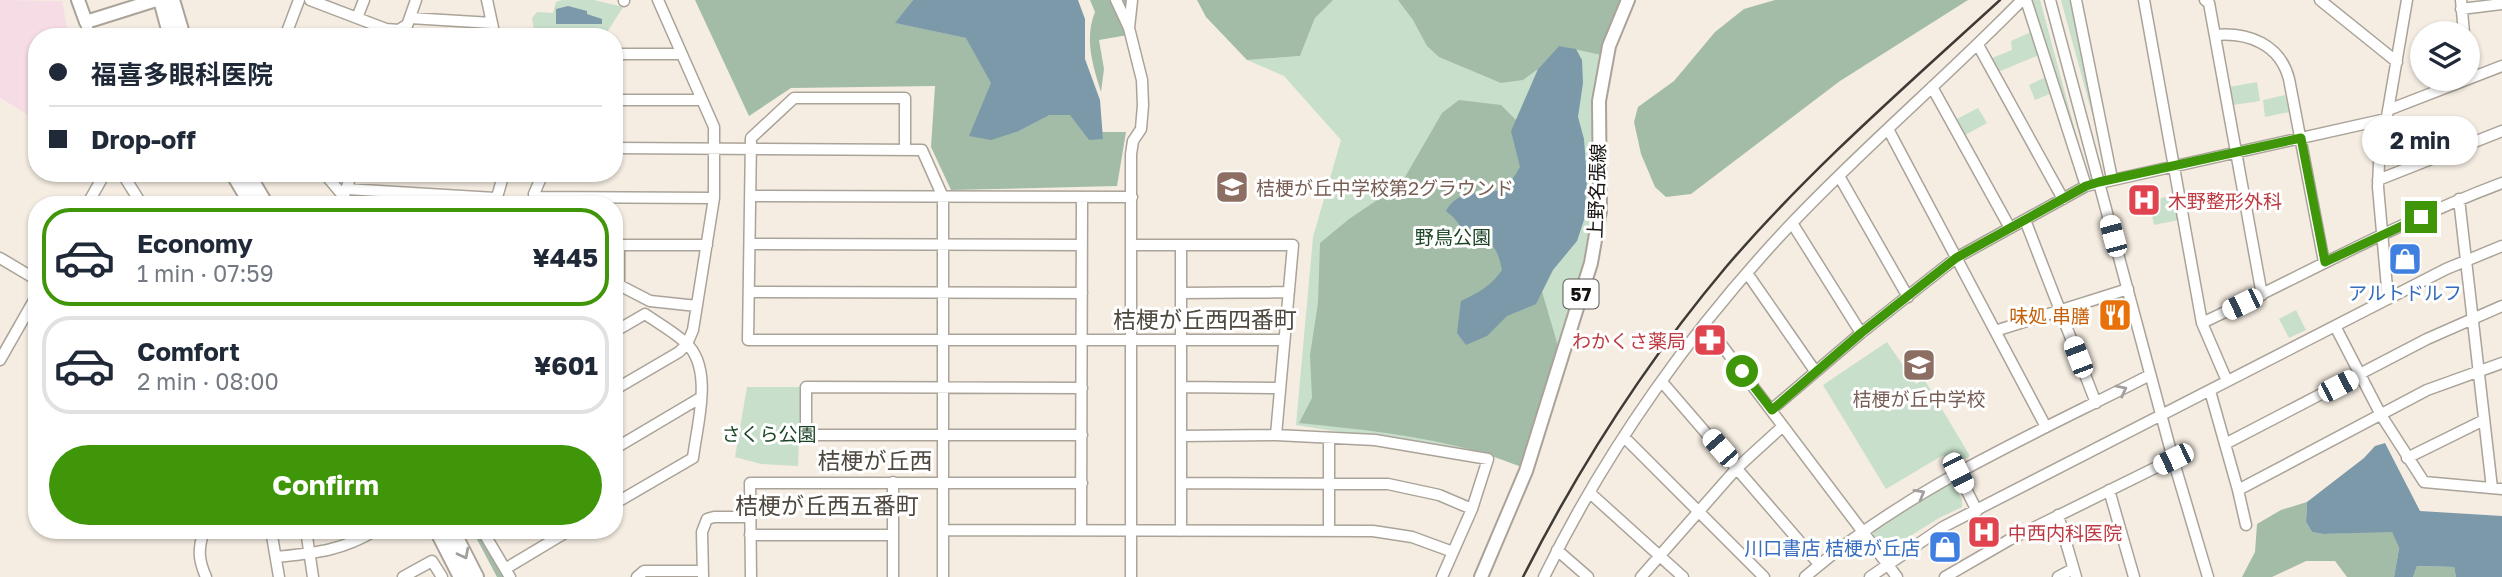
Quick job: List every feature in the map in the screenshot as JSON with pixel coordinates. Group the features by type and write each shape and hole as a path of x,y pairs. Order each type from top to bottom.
{"highway":[{"path":"162,0 169,28"},
{"path":"172,0 180,28"},
{"path":"442,539 461,577"},
{"path":"456,539 475,577"}],"main road":[{"path":"78,0 86,22 156,0"},
{"name":"上野名張線","path":"1481,577 1526,471 1591,263 1600,211 1599,101 1609,46 1628,0"}],"street":[{"path":"288,28 299,0"},
{"path":"310,0 385,28"},
{"path":"357,18 364,0"},
{"path":"416,0 406,27 492,23"},
{"path":"487,0 493,28"},
{"path":"623,385 679,352 687,344 693,330 714,198 714,127 657,0"},
{"path":"1116,0 1129,28 1142,80 1143,105 1141,129 1132,146 1131,577"},
{"path":"1129,28 1132,0"},
{"path":"1544,577 1624,437 1706,323 1747,273 1839,176 2024,0 2086,186"},
{"path":"2050,0 2173,459 2208,577"},
{"path":"2076,0 2112,179"},
{"path":"2144,0 2202,323 2227,381"},
{"path":"2320,0 2397,62"},
{"path":"2388,299 2378,180 2407,0"},
{"path":"2209,1 2262,295"},
{"path":"2461,4 2502,4"},
{"path":"86,22 87,28"},
{"path":"2215,36 2234,34 2267,46 2287,72 2325,262"},
{"path":"1978,45 2063,199"},
{"path":"623,54 680,54"},
{"path":"2480,74 2502,66"},
{"path":"1932,87 2010,228"},
{"path":"1772,410 1815,370 1956,258 2086,186 2301,138 2387,114 2439,91"},
{"path":"905,149 905,97 794,97 751,138 748,340 1284,340"},
{"path":"623,100 702,100"},
{"path":"1888,129 2046,428"},
{"path":"2378,180 2502,131"},
{"path":"623,148 922,150 943,197 943,577"},
{"path":"1839,176 1908,297"},
{"path":"333,182 346,196"},
{"path":"344,192 348,182"},
{"path":"2202,323 2382,234 2502,183"},
{"path":"344,192 411,196"},
{"path":"751,196 1132,197"},
{"path":"1082,197 1082,530"},
{"path":"623,200 714,198"},
{"path":"2335,326 2381,415 2424,482 2497,489 2483,420 2459,199"},
{"path":"2025,220 2096,403"},
{"path":"1792,223 1861,333"},
{"path":"623,244 707,245"},
{"path":"750,244 1082,245"},
{"path":"1131,245 1293,245 1276,435"},
{"path":"1181,245 1181,531"},
{"path":"1870,577 1943,527 2465,260 2502,246"},
{"path":"0,258 28,275"},
{"path":"1747,273 1815,370"},
{"path":"623,287 650,301 697,306"},
{"path":"1994,331 2127,289"},
{"path":"749,292 1082,293"},
{"path":"1181,293 1289,292"},
{"path":"2225,444 2472,318 2502,306"},
{"path":"0,360 28,311"},
{"path":"623,327 645,314 687,344 698,360 702,372 693,458 623,499"},
{"path":"1706,323 1897,577"},
{"path":"2238,490 2427,390 2502,363"},
{"path":"1805,577 1862,531 1907,502 2150,375"},
{"path":"1662,382 1819,565"},
{"path":"1082,388 806,387 806,435 1082,435"},
{"path":"1181,387 1280,388"},
{"path":"2210,391 2245,525"},
{"path":"623,444 700,398"},
{"path":"2407,458 2483,420"},
{"path":"1641,577 1737,468 1783,426"},
{"path":"1181,436 1276,435 1375,440 1488,459 1472,509 1442,577"},
{"path":"1624,437 1764,577"},
{"path":"1329,438 1329,530"},
{"path":"1945,577 2009,540 2173,459"},
{"path":"1958,473 1977,511"},
{"path":"893,482 893,577"},
{"path":"751,577 750,483 1082,483"},
{"path":"1181,483 1375,484 1439,495 1472,509"},
{"path":"2109,490 2134,577"},
{"path":"1590,493 1683,577"},
{"path":"2058,516 2074,573 2058,577"},
{"path":"637,577 644,571 703,574 702,532 707,519 750,517"},
{"path":"943,530 1329,530 1393,533 1423,540 1453,552"},
{"path":"750,535 893,536"},
{"path":"201,539 199,557 206,577"},
{"path":"273,539 279,577"},
{"path":"308,539 313,577"},
{"path":"276,557 310,554 338,548 361,539"},
{"path":"487,539 507,573 557,539"},
{"path":"1558,550 1588,577"},
{"path":"403,577 432,561 442,577"}],"shaded area":[{"path":"0,0 62,1 67,28 28,28 28,115 0,98"}],"green space":[{"path":"594,0 623,7 610,28 534,28 532,18 537,12 553,13 556,2"},
{"path":"695,0 913,0 896,23 967,38 1019,131 1050,115 1071,115 1103,139 1102,132 1126,132 1117,186 951,190 931,147 935,86 791,88 749,116"},
{"path":"1090,0 1129,0 1128,35 1099,40 1104,69 1101,92 1091,52 1090,32 1095,12"},
{"path":"1197,0 1333,0 1315,18 1300,56 1247,60 1206,17"},
{"name":"野鳥公園","path":"1331,0 1622,0 1594,101 1594,220 1581,282 1519,460 1296,425 1313,237 1341,140 1284,76 1247,60 1300,56 1315,18"},
{"path":"1398,0 1622,0 1602,55 1559,46 1538,69 1523,80 1501,83 1439,57 1427,46"},
{"path":"1775,0 1968,0 1840,81 1691,194 1666,197 1655,187 1641,154 1634,122 1638,107 1674,81 1715,32 1744,9"},
{"path":"2040,0 2086,171 2031,1"},
{"path":"2061,0 2072,0 2106,165"},
{"path":"2031,32 2039,55 1998,72 1992,58 2012,50 2011,41"},
{"path":"2046,77 2052,93 2035,100 2029,85"},
{"path":"2257,82 2260,101 2233,105 2229,87"},
{"path":"2285,95 2289,112 2265,117 2263,100"},
{"path":"1459,100 1501,105 1518,122 1533,261 1558,346 1522,467 1454,445 1366,430 1299,423 1312,398 1310,355 1318,303 1320,243 1349,219 1401,184 1442,113"},
{"path":"1978,108 1987,123 1965,135 1957,119"},
{"path":"2174,195 2178,220 2154,225 2149,201"},
{"path":"2296,310 2306,330 2289,338 2279,319"},
{"path":"1887,342 1916,384 1924,379 1970,456 1951,466 1943,455 1886,489 1823,385"},
{"name":"さくら公園","path":"747,387 801,387 798,466 761,464 735,457"},
{"path":"1949,482 1954,484 1962,500 1962,507 1884,550 1873,535 1875,530"},
{"path":"2307,502 2306,522 2312,532 2324,534 2392,531 2399,548 2394,577 2347,577 2335,561 2306,561 2272,577 2242,577 2255,552 2257,524 2281,510"},
{"path":"477,539 483,539 505,577 497,577"},
{"path":"2417,566 2454,567 2456,577 2413,577"}],"water":[{"path":"913,0 1078,0 1085,19 1085,59 1100,100 1103,139 1089,140 1070,115 1050,115 1019,131 991,140 969,136 991,83 966,38 895,23"},
{"path":"568,6 587,11 587,14 602,19 602,24 556,24 556,9"},
{"path":"1559,46 1576,49 1582,60 1583,83 1578,117 1584,139 1587,181 1584,220 1577,241 1553,270 1536,304 1507,316 1487,336 1466,345 1457,333 1461,301 1484,288 1502,270 1495,248 1479,239 1462,240 1458,223 1446,211 1464,195 1506,190 1520,167 1511,131 1538,69"},
{"path":"2385,443 2420,511 2502,516 2502,577 2456,577 2454,567 2417,566 2413,577 2394,577 2399,548 2392,532 2312,532 2306,522 2307,502 2364,458 2375,446"}],"railway":[{"path":"1523,577 1567,496 1616,416 1668,340 1726,267 1824,163 2000,0"}],"place":[{"name":"桔梗が丘中学校第2グラウンド","path":"1232,187"},
{"name":"木野整形外科","path":"2144,200"},
{"name":"アルトドルフ","path":"2405,259"},
{"name":"味処 串膳","path":"2115,315"},
{"name":"わかくさ薬局","path":"1710,340"},
{"name":"桔梗が丘中学校","path":"1919,365"},
{"name":"中西内科医院","path":"1984,532"},
{"name":"川口書店 桔梗が丘店","path":"1945,547"}],"district":[{"name":"桔梗が丘西四番町","path":"1205,319"},
{"name":"桔梗が丘西","path":"875,460"},
{"name":"桔梗が丘西五番町","path":"827,505"}],"route":[{"path":"1742,371 1772,410 1815,370 1956,258 2086,186 2099,182 2301,138 2325,262 2421,217"}]}
